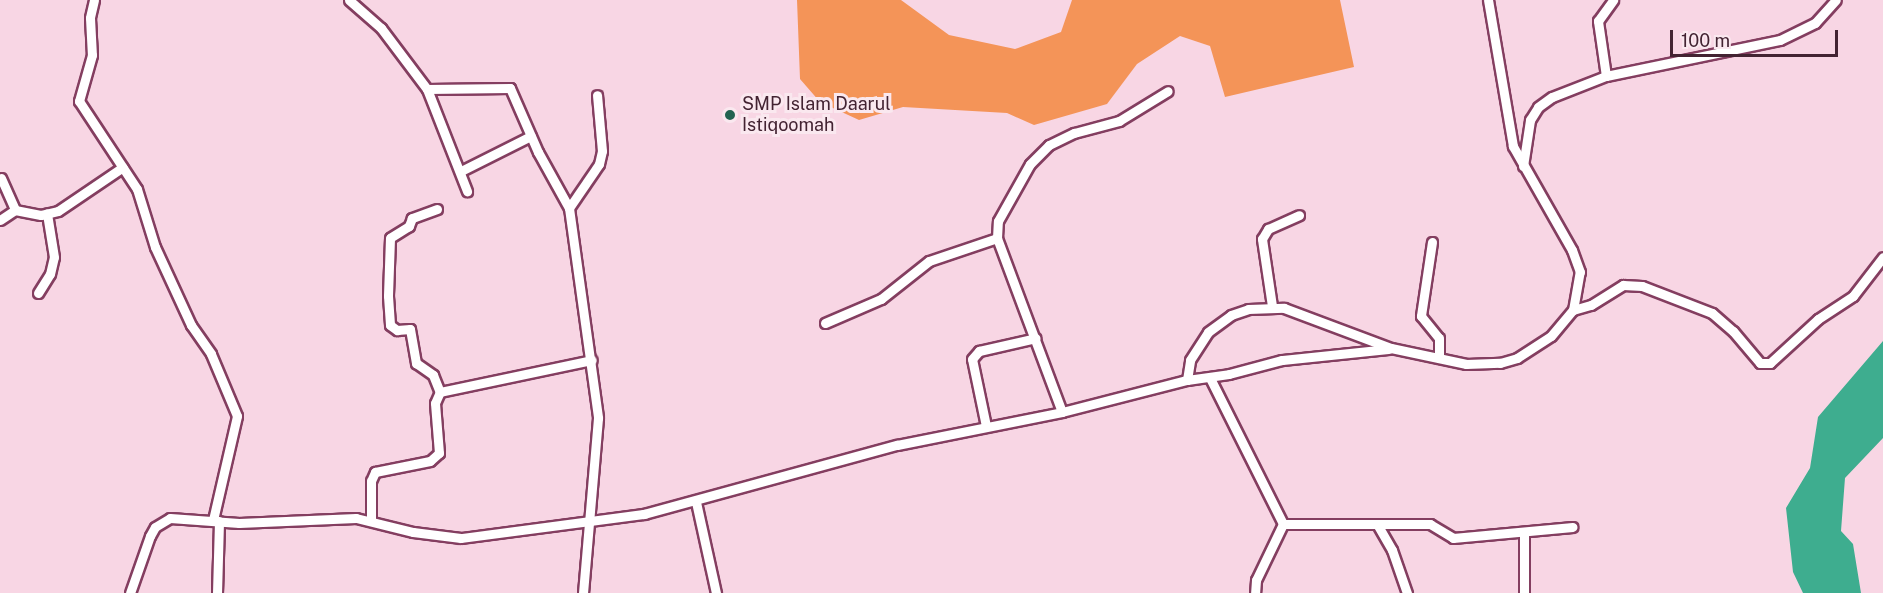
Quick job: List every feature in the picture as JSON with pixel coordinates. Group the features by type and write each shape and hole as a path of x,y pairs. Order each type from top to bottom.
{"street":[{"path":"94,0 90,18 92,55 79,100 141,197 155,247 191,325 211,354 237,416 216,520 217,593"},
{"path":"349,0 381,28 427,89 467,191"},
{"path":"1187,380 1190,360 1218,323 1248,309 1272,306 1391,348 1480,366 1517,358 1551,336 1573,310 1580,282 1577,262 1523,166 1508,126 1488,0"},
{"path":"1606,76 1598,29 1601,14 1613,0"},
{"path":"1523,166 1530,120 1538,107 1551,97 1606,76 1780,40 1815,23 1836,0"},
{"path":"427,89 510,88 531,136 569,208 592,360 598,417 583,593"},
{"path":"1062,412 997,238 998,221 1011,194 1041,151 1058,139 1119,122 1168,91"},
{"path":"569,208 591,180 601,158 597,95"},
{"path":"461,171 531,136"},
{"path":"0,220 15,210 47,214 72,204 123,167"},
{"path":"1,178 15,210"},
{"path":"371,520 371,481 375,472 430,461 439,453 435,403 440,392 433,375 416,363 410,329 397,330 390,325 388,296 390,238 409,226 412,218 437,209"},
{"path":"38,293 50,274 54,257 47,214"},
{"path":"1272,306 1262,239 1268,229 1299,215"},
{"path":"825,323 881,299 929,261 997,238"},
{"path":"1432,242 1421,316 1439,338 1439,358"},
{"path":"1573,310 1591,305 1623,285 1642,286 1712,313 1760,363 1770,363 1818,319 1853,296 1883,257"},
{"path":"987,426 972,359 979,351 1036,338"},
{"path":"130,593 155,527 180,516 252,523 342,517 371,520 413,532 461,538 591,519 644,514 696,502 897,445 1062,412 1187,380 1210,378 1282,360 1391,348"},
{"path":"440,392 592,360"},
{"path":"1210,378 1283,524"},
{"path":"696,502 716,593"},
{"path":"1283,524 1430,524 1453,538 1572,527"},
{"path":"1255,593 1256,580 1283,524"},
{"path":"1377,524 1392,550 1407,593"},
{"path":"1524,532 1524,593"}],"shaded area":[{"path":"797,0 901,0 949,35 1015,49 1061,32 1072,0 1340,0 1354,67 1225,97 1210,46 1180,36 1137,64 1107,104 1034,125 1007,113 903,107 859,120 820,102 800,79"},
{"path":"1883,341 1883,438 1845,478 1841,531 1853,544 1861,593 1803,593 1793,572 1786,508 1810,468 1818,417"}],"place":[{"name":"SMP Islam Daarul Istiqoomah","path":"730,115"}]}
